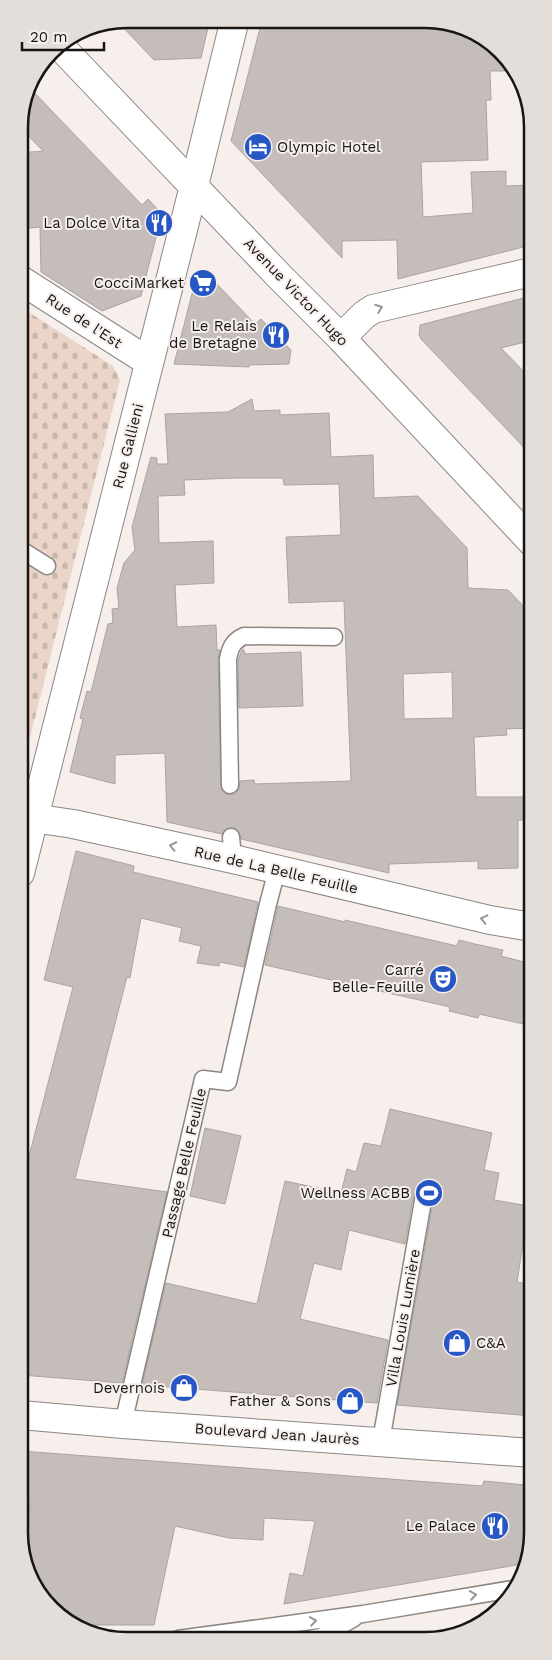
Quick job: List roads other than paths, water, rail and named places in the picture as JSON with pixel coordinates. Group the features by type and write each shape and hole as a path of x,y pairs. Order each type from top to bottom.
{"street":[{"name":"Rue Gallieni","path":"28,814 50,757 234,28"},
{"name":"Avenue Victor Hugo","path":"64,50 280,278 341,338 524,533"},
{"path":"341,338 364,315 374,309 524,274"},
{"name":"Rue de l'Est","path":"28,286 149,362"},
{"name":"Rue de La Belle Feuille","path":"28,817 232,848 277,870 490,920 524,926"},
{"name":"Boulevard Jean Jaurès","path":"28,1416 524,1452"}],"lane":[{"path":"28,554 47,566"},
{"path":"230,785 228,659 230,648 236,640 244,636 334,637"},
{"name":"Passage Belle Feuille","path":"123,1424 203,1079 228,1082 277,870"},
{"name":"Villa Louis Lumière","path":"381,1441 424,1195"},
{"path":"230,1632 363,1614 506,1590"},
{"path":"329,1632 363,1614"}],"place":[{"name":"Olympic Hotel","path":"258,147"},
{"name":"La Dolce Vita","path":"159,223"},
{"name":"CocciMarket","path":"203,283"},
{"name":"Le Relais de Bretagne","path":"276,335"},
{"name":"Carré Belle-Feuille","path":"443,979"},
{"name":"Wellness ACBB","path":"429,1193"},
{"name":"C&A","path":"457,1343"},
{"name":"Devernois","path":"184,1388"},
{"name":"Father & Sons","path":"350,1401"},
{"name":"Le Palace","path":"495,1526"}]}
